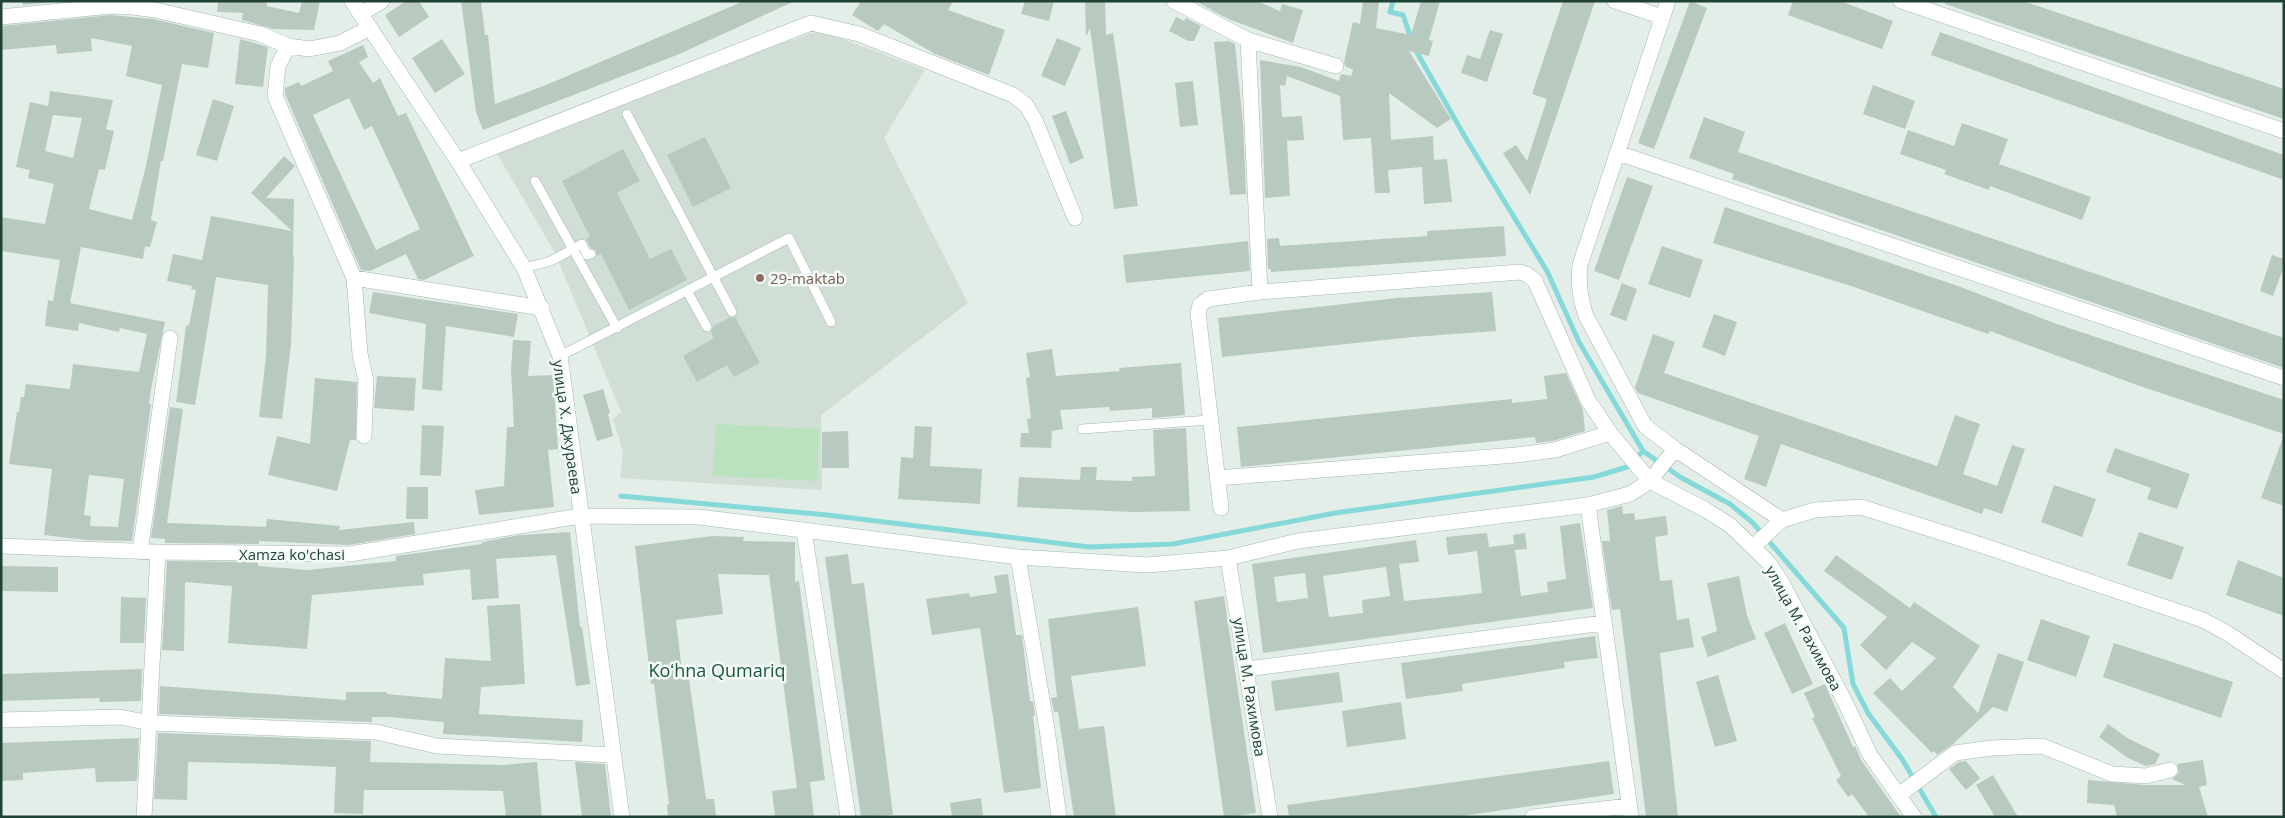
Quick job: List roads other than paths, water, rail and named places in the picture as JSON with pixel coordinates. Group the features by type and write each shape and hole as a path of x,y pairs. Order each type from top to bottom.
{"street":[{"path":"356,8 382,1"},
{"path":"1174,1 1248,40 1336,66"},
{"path":"1615,1 1662,17"},
{"path":"1668,1 1580,265 1578,277 1582,304 1645,426 1675,450 1782,520"},
{"path":"1901,1 2284,131"},
{"path":"1,17 111,6 133,7 155,10 260,34 288,46 308,49 330,46 350,39 370,28"},
{"name":"улица Х. Джураева","path":"356,8 458,161 524,268 542,308 560,356 580,516 622,817"},
{"path":"458,161 811,23 859,34 1013,95 1026,105 1035,120 1075,218"},
{"path":"1248,40 1260,292"},
{"path":"288,46 278,66 275,96 354,278 360,354 366,381 364,436"},
{"path":"1618,153 2284,378"},
{"path":"1221,508 1198,314 1200,305 1208,298 1260,292 1520,272 1528,274 1535,281 1588,400 1610,433 1640,469 1653,476"},
{"path":"354,278 542,308"},
{"path":"140,552 170,338"},
{"path":"1216,478 1516,455 1555,450 1610,433"},
{"name":"Xamza ko'chasi","path":"1,546 140,552 350,554 580,516 699,517 1018,557 1147,565 1228,558 1298,541 1588,504 1630,494 1653,476 1675,450"},
{"name":"улица М. Рахимова","path":"1653,476 1731,526 1754,546 1782,583 1845,702 1870,756 1909,787 1914,817"},
{"path":"1533,817 1630,811 1588,504"},
{"path":"1754,546 1782,520 1815,510 1861,507 1981,545 2203,620 2227,633 2284,671"},
{"path":"804,531 848,817"},
{"path":"144,817 158,552"},
{"path":"1018,557 1048,729 1059,817"},
{"name":"улица М. Рахимова","path":"1228,558 1270,817"},
{"path":"1247,668 1604,623"},
{"path":"1,720 120,717 150,723 376,732 437,746 613,755"},
{"path":"1909,787 1955,754 2018,746 2042,746 2112,774 2146,776 2170,770"}],"lane":[{"path":"627,114 732,312"},
{"path":"534,182 569,252 617,328"},
{"path":"560,356 789,238 831,322"},
{"path":"524,268 551,261 582,244 587,255 591,254"},
{"path":"687,290 707,327"},
{"path":"1082,429 1210,420"}],"waterway":[{"path":"1393,1 1390,12 1403,15 1412,41"},
{"path":"1415,49 1465,137 1547,271 1579,342 1643,451 1680,477 1730,504 1753,523 1844,628 1853,684 1868,713 1902,759 1936,817"},
{"path":"621,496 827,515 1089,547 1173,544 1335,513 1594,477 1627,467 1643,451"}],"place":[{"name":"29-maktab","path":"760,278"}],"district":[{"name":"Koʻhna Qumariq","path":"717,670"}]}
